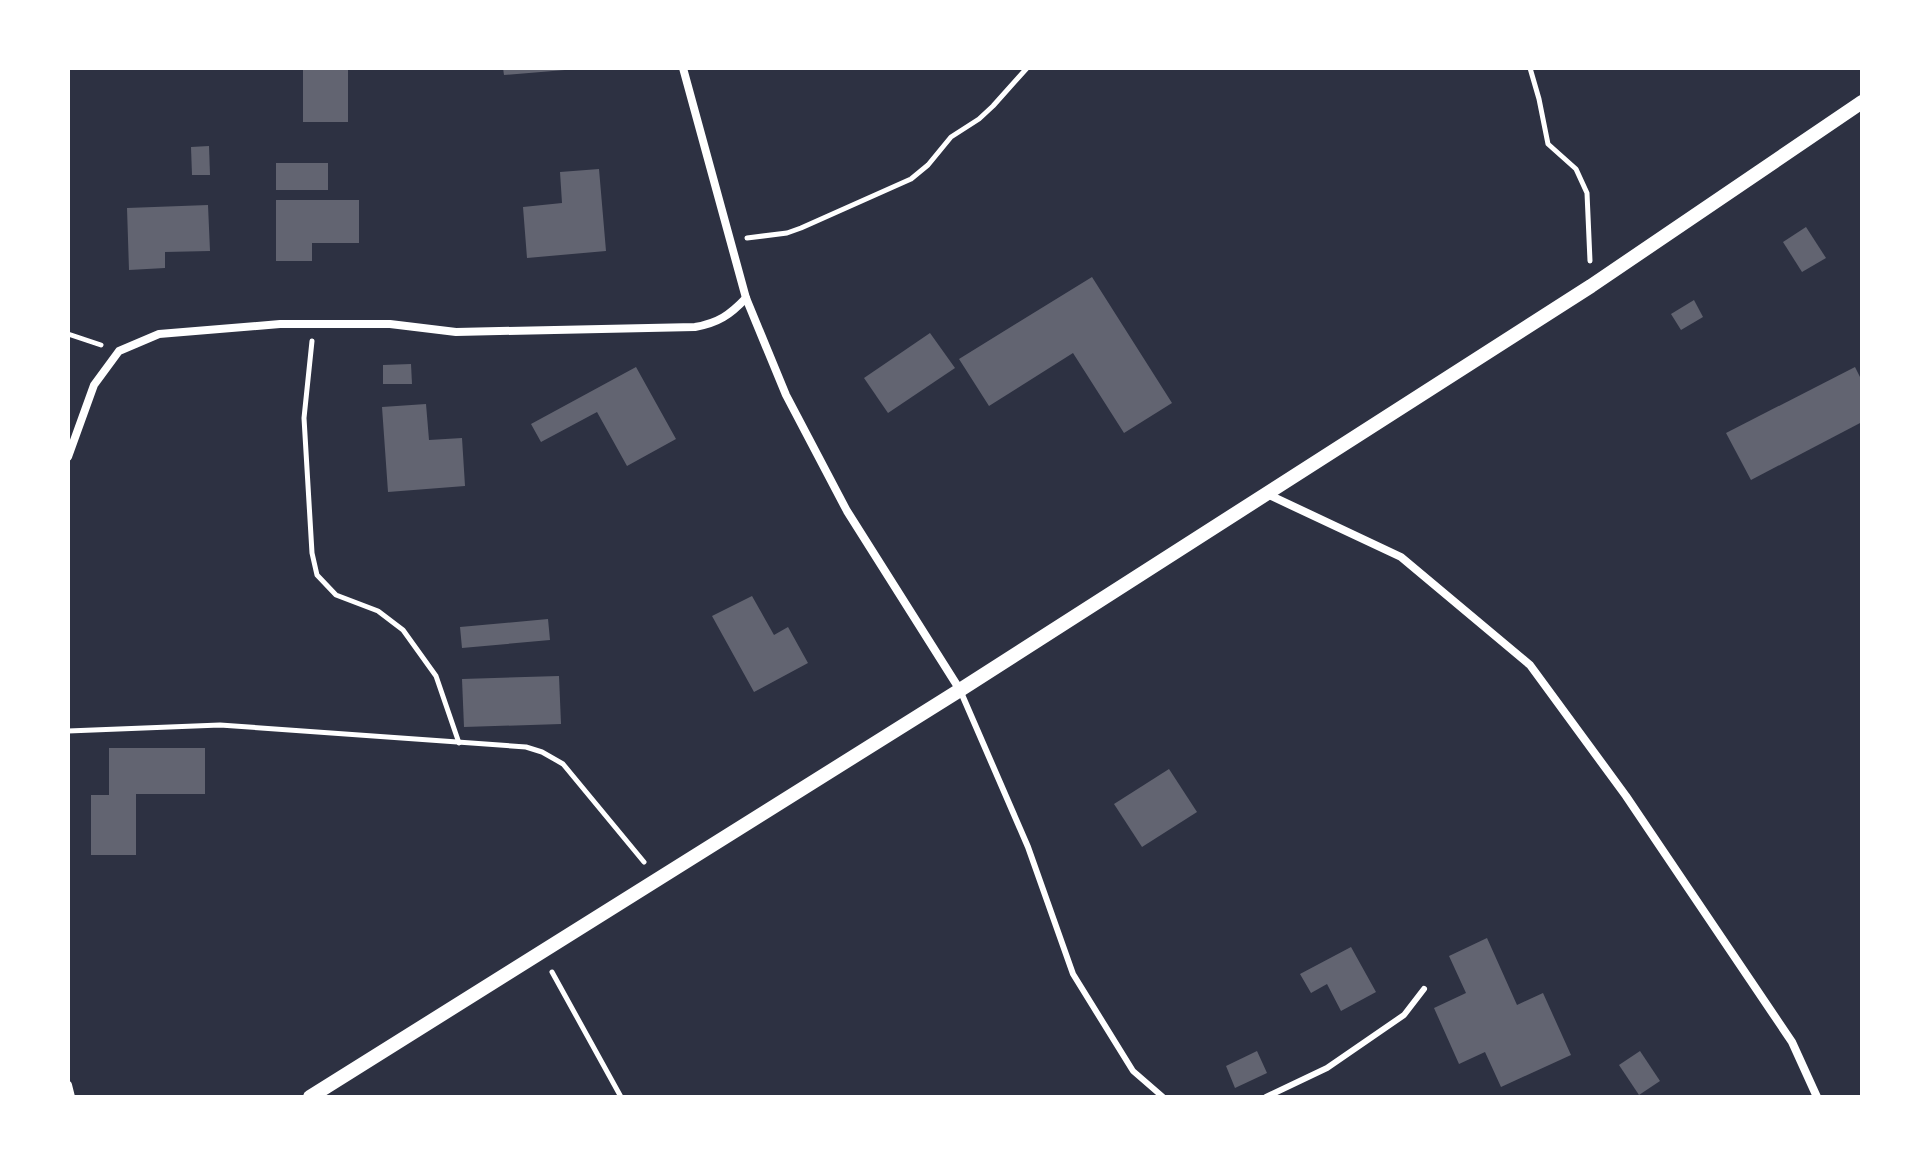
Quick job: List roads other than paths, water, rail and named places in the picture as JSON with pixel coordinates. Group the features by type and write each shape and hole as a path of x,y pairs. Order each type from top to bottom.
{"street":[{"path":"683,68 746,298 786,395 847,511 960,690"},
{"path":"310,1097 960,690 1591,286 1862,102"},
{"path":"68,457 94,385 119,351 159,334 280,324 390,324 456,332 695,327 731,315 746,298"},
{"path":"1267,493 1401,557 1530,665 1626,796 1792,1042 1817,1097"},
{"path":"68,1085 71,1097"}],"lane":[{"path":"960,690 1028,847 1073,974 1133,1071 1163,1097"},
{"path":"1266,1097 1327,1068 1404,1015 1424,989"}]}
